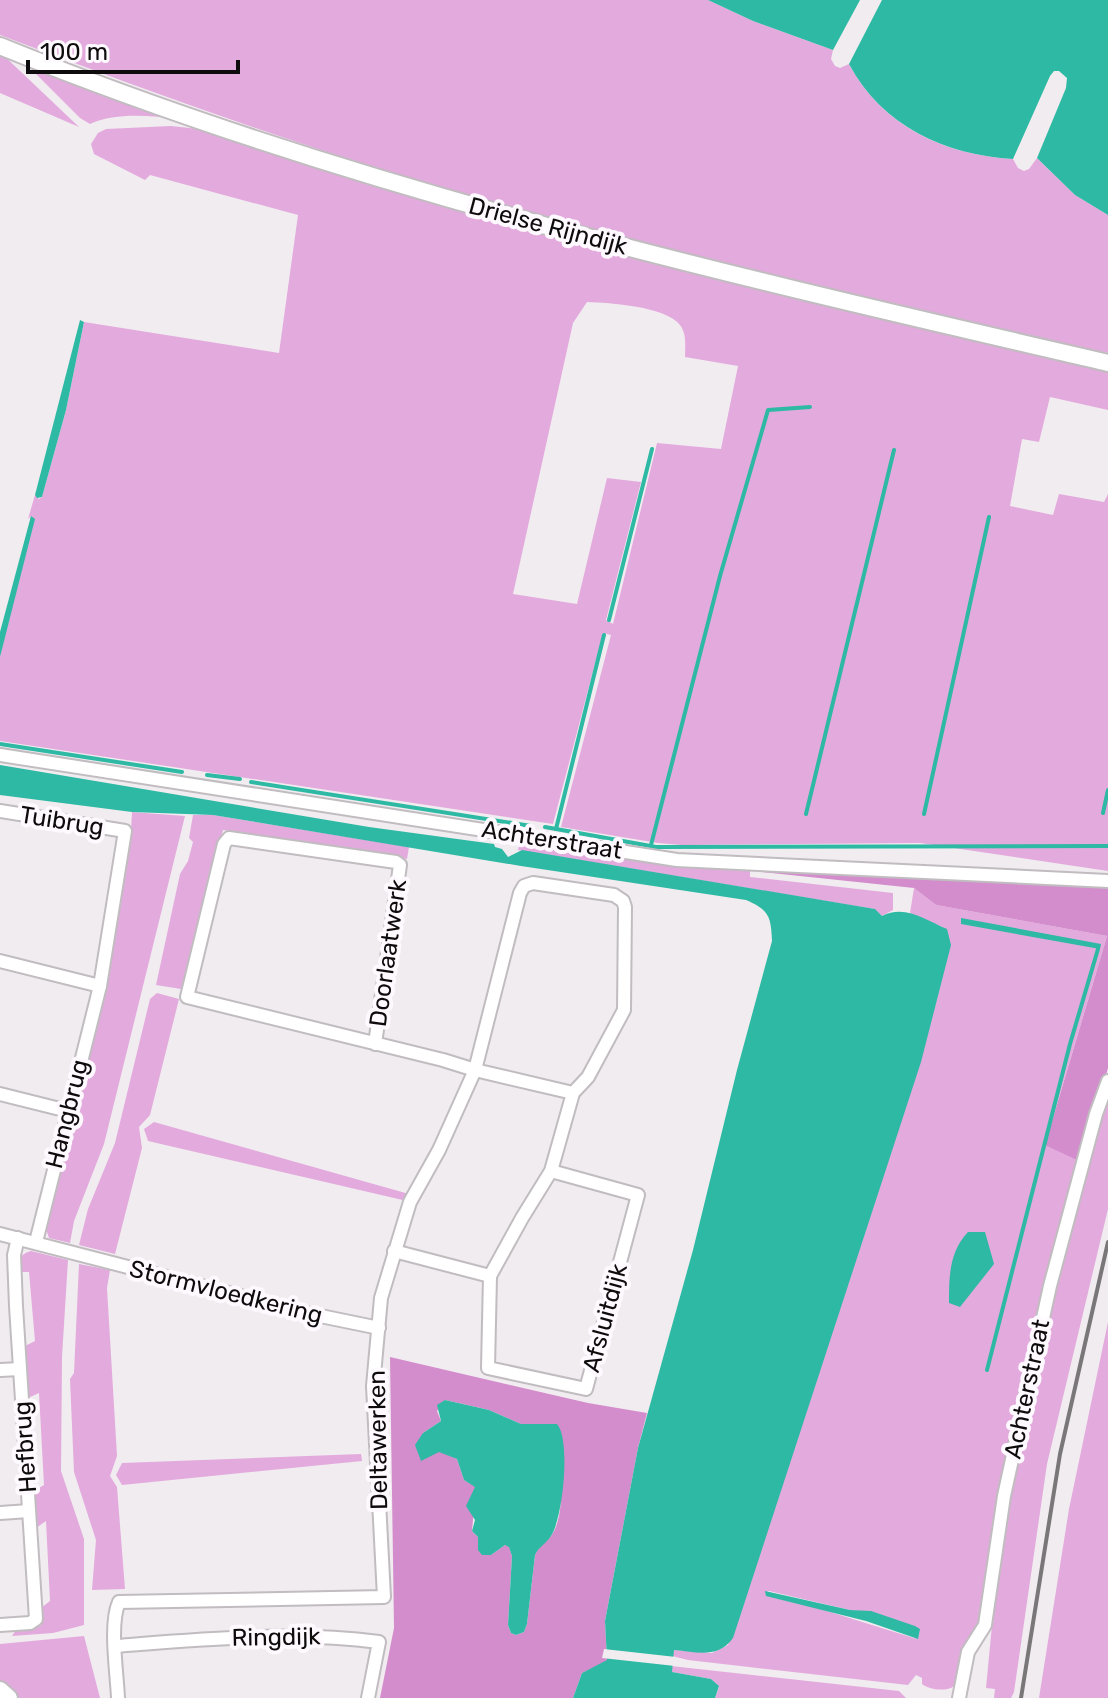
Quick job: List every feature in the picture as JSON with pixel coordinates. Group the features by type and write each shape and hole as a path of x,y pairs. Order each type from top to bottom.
{"street":[{"name":"Drielse Rijndijk","path":"0,46 200,121 513,218 1108,363"},
{"name":"Achterstraat","path":"0,755 677,860 1108,881"},
{"name":"Tuibrug","path":"0,811 125,831"},
{"name":"Hangbrug","path":"36,1242 100,986 125,831"},
{"name":"Doorlaatwerk","path":"229,838 396,862 401,870 375,1044 187,997 224,844 229,838"},
{"name":"Deltawerken","path":"116,1646 115,1609 119,1602 384,1597 373,1386 381,1298 410,1202 446,1136 475,1070 524,886 533,883 614,895 623,901 625,907 624,1010 588,1077 573,1093"},
{"path":"0,961 100,986"},
{"path":"375,1044 573,1093"},
{"name":"Achterstraat","path":"959,1698 968,1652 985,1625 1004,1496 1050,1286 1096,1114 1108,1081"},
{"name":"Afsluitdijk","path":"551,1171 638,1195 586,1389 488,1368 490,1276 551,1171 573,1093"},
{"path":"0,1094 68,1111"},
{"name":"Stormvloedkering","path":"0,1234 306,1313 379,1328"},
{"name":"Hefbrug","path":"0,1625 30,1623 36,1619 14,1255 18,1238"},
{"path":"394,1251 490,1276"},
{"path":"0,1370 20,1369"},
{"path":"0,1513 29,1511"},
{"name":"Ringdijk","path":"116,1646 272,1635 340,1637 379,1642 368,1698"},
{"path":"116,1646 118,1698"},
{"path":"0,1690 9,1698"}],"shaded area":[{"path":"0,0 708,0 753,21 833,50 831,59 835,66 840,68 849,64 879,104 918,133 939,144 963,151 1013,159 1024,171 1037,158 1075,195 1108,215 1108,353 678,255 506,208 336,155 0,35"},
{"path":"708,0 860,0 833,50 753,21"},
{"path":"882,0 1108,0 1108,215 1075,195 1037,158 1066,88 1067,78 1059,71 1054,71 1050,76 1013,159 940,144 897,120 879,104 849,64"},
{"path":"0,52 79,127 0,93"},
{"path":"21,59 179,119 122,116 90,124 80,118"},
{"path":"171,126 208,130 479,215 674,269 1108,369 1108,410 1050,397 1039,442 1022,439 1010,506 1053,515 1059,494 1104,502 1108,494 1108,871 920,843 682,845 561,827 611,635 603,633 553,824 0,741 0,657 31,516 28,519 35,495 39,499 42,497 66,410 84,322 279,353 298,215 150,175 145,180 94,154 91,144 98,133 106,129","holes":["587,302 636,307 662,314 680,325 685,340 685,357 738,366 721,449 657,443 613,624 606,620 641,482 607,478 577,604 513,594 573,323"]},
{"path":"80,320 84,322 66,410 42,497 37,498 35,495"},
{"path":"31,516 35,519 0,657 0,632"},
{"path":"0,765 369,827 494,844 508,857 522,850 875,909 882,916 907,912 947,929 951,945 921,1062 733,1638 714,1652 674,1650 672,1672 711,1679 719,1686 715,1698 573,1698 582,1673 607,1660 605,1621 638,1448 693,1250 772,941 771,925 764,911 746,900 213,815 132,812 0,795"},
{"path":"132,812 185,816 104,1144 74,1221 70,1243 49,1238 45,1226 131,831"},
{"path":"193,815 213,815 409,847 407,859 223,830 181,989 156,985 180,874 188,861 193,842 189,838"},
{"path":"520,841 750,867 750,877 893,893 893,910 882,916 874,909 518,850"},
{"path":"761,868 1108,884 1108,1068 1081,1162 1045,1145 1107,936 936,905 914,888 762,872"},
{"path":"914,888 936,905 1107,936 1045,1144 1081,1162 983,1619 961,1652 954,1686 943,1690 925,1686 922,1678 916,1675 908,1685 672,1656 674,1650 712,1653 728,1645 942,927 910,913","holes":["766,1592 871,1612 917,1639"]},
{"path":"961,918 1101,944 1100,949 961,924"},
{"path":"157,993 179,999 150,1115 139,1127 142,1148 115,1254 79,1245 88,1209 115,1143 150,999"},
{"path":"1108,1101 1108,1209 1047,1464 1014,1692 1011,1698 994,1698 995,1689 986,1688 1000,1541 1042,1337 1088,1162"},
{"path":"154,1122 409,1194 407,1201 148,1141 144,1129"},
{"path":"968,1232 985,1232 994,1264 960,1307 949,1303 950,1274 957,1248"},
{"path":"31,1251 68,1260 62,1357 61,1471 84,1539 84,1625 53,1633 12,1636 16,1630 41,1626 41,1608 50,1601 46,1521 36,1528 34,1491 44,1485 39,1393 28,1398 23,1347 35,1341 29,1272 19,1272 20,1258"},
{"path":"79,1264 110,1270 107,1288 117,1456 110,1476 117,1487 125,1589 92,1590 96,1540 74,1472 70,1379 74,1373"},
{"path":"1108,1322 1108,1698 1039,1698 1069,1509"},
{"path":"390,1357 588,1403 647,1413 605,1621 607,1661 582,1673 573,1698 380,1698 394,1628","holes":["445,1400 489,1410 521,1424 556,1424 560,1512 551,1536 535,1555 527,1624 524,1632 516,1635 511,1633 508,1625 512,1556 509,1546 505,1545 491,1555 482,1555 478,1537 472,1531 476,1487 464,1480 457,1459 439,1451 423,1433 441,1421 437,1411"]},
{"path":"445,1400 489,1410 521,1424 557,1424 561,1433 564,1479 559,1513 551,1536 535,1555 527,1624 524,1632 516,1635 511,1633 508,1625 512,1556 509,1547 505,1545 491,1555 482,1555 478,1550 478,1537 472,1531 475,1520 466,1506 475,1487 464,1480 457,1459 439,1452 421,1461 415,1445 423,1433 441,1421 437,1405"},
{"path":"361,1454 362,1461 122,1485 116,1475 122,1463"},
{"path":"765,1591 850,1610 871,1611 915,1626 920,1629 918,1639 866,1621 766,1596"},
{"path":"84,1636 100,1698 15,1698 0,1687 0,1644"},
{"path":"671,1666 899,1691 906,1698 715,1698 719,1687 711,1679 672,1672"}],"pier":[{"path":"604,1649 676,1657 675,1666 602,1658"}],"waterway":[{"path":"651,845 720,576 768,410 810,407"},
{"path":"609,620 652,449"},
{"path":"806,814 894,450"},
{"path":"924,814 989,517"},
{"path":"556,829 604,635"},
{"path":"0,744 182,772"},
{"path":"207,775 240,779"},
{"path":"251,782 531,826"},
{"path":"1103,813 1108,790"},
{"path":"545,827 656,847 1108,846"},
{"path":"987,1370 1070,1044 1098,949"}],"railway":[{"path":"1021,1698 1060,1454 1108,1242"}]}
